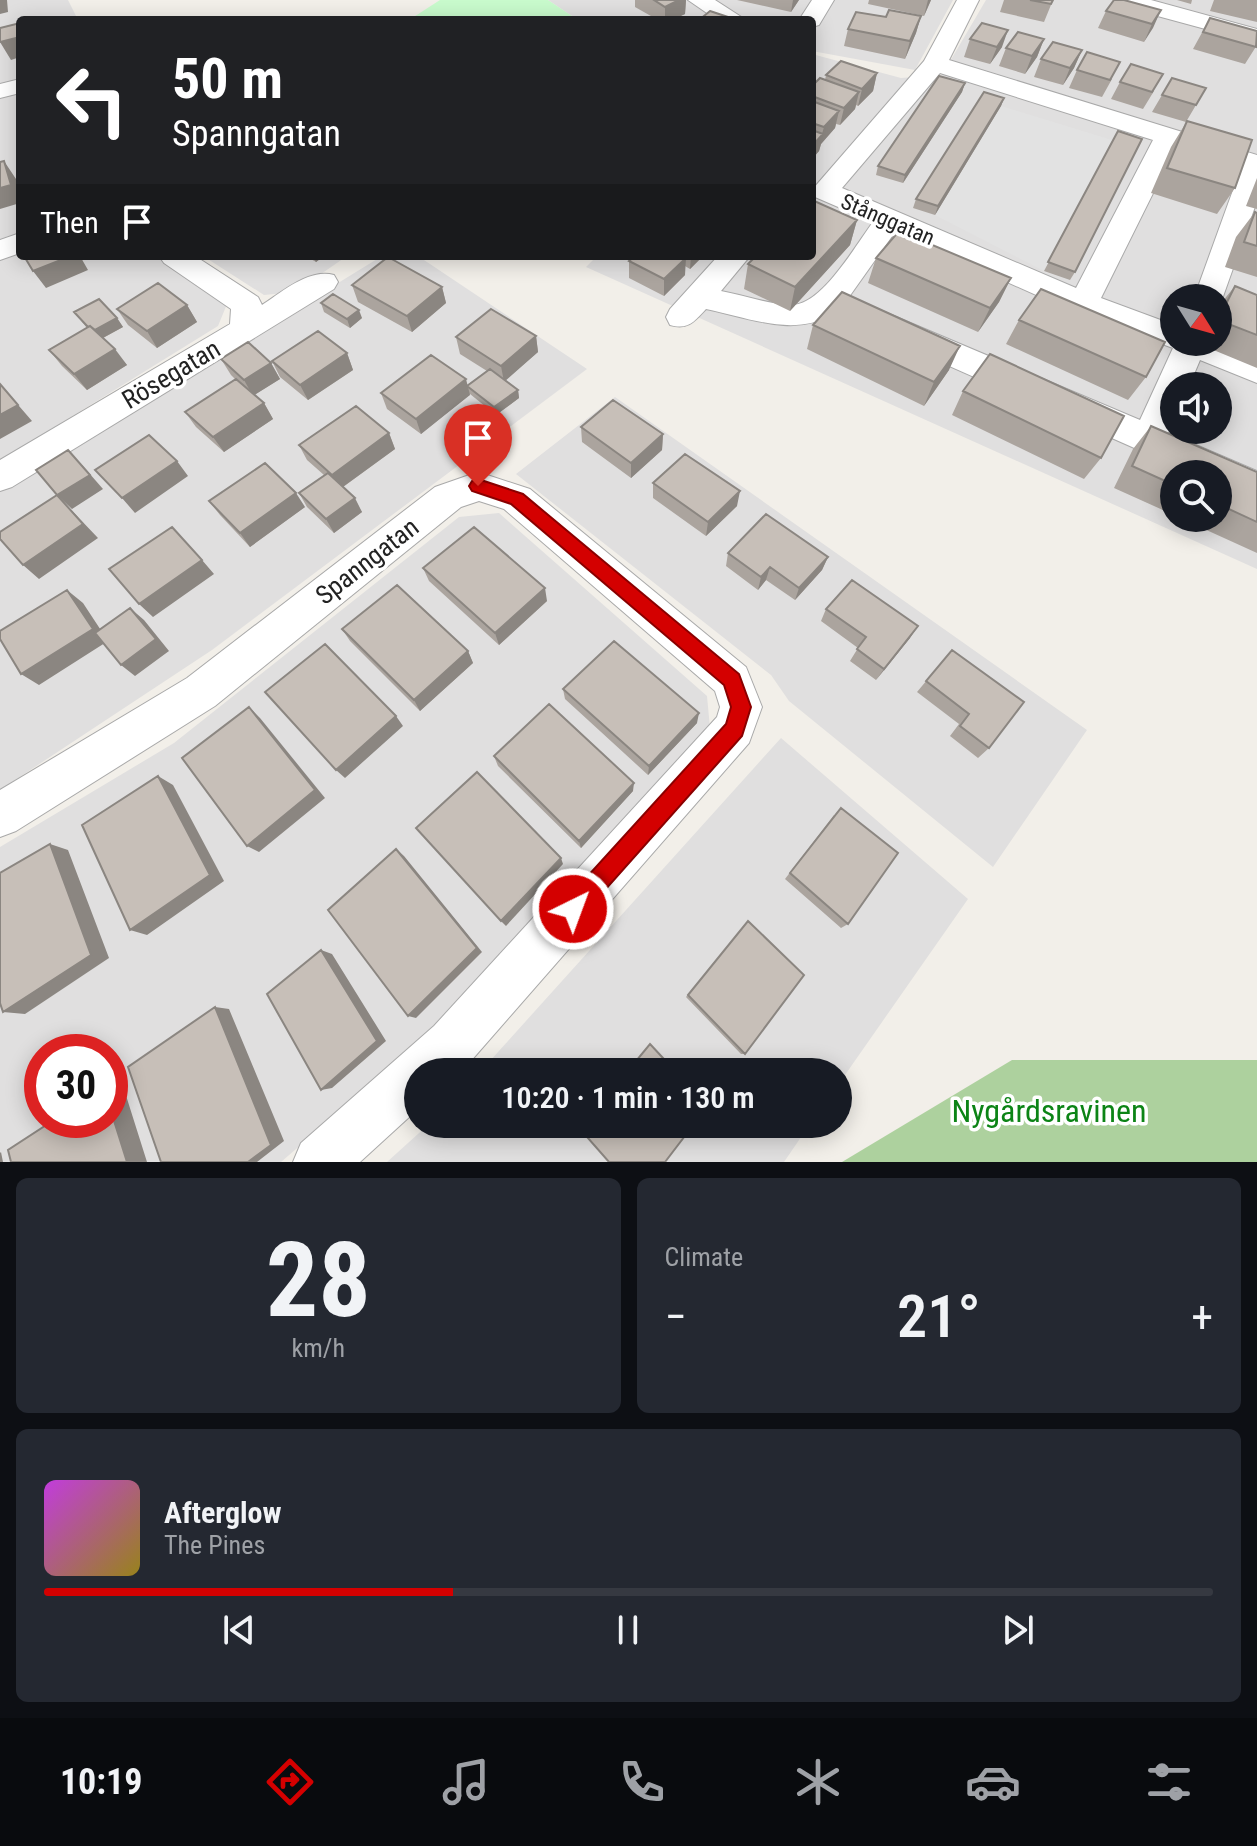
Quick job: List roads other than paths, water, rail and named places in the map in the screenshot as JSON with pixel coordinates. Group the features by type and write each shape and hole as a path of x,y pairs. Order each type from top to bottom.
{"street":[{"path":"699,0 727,16"},
{"name":"Stånggatan","path":"968,0 935,64 818,193 890,219 1083,303 1160,331"},
{"path":"1125,0 1257,36"},
{"path":"935,64 1257,164 1247,222 1216,284"},
{"path":"1083,303 1168,137"},
{"path":"731,260 690,307 791,316 811,313 838,290 890,219"},
{"name":"Rösegatan","path":"0,477 245,329 247,305 180,260"},
{"path":"245,329 323,282"},
{"path":"838,290 1153,428 1257,487"},
{"path":"1153,428 1180,356"},
{"name":"Stånggatan","path":"1222,356 1257,371"},
{"name":"Spanngatan","path":"0,815 201,692 448,497 478,486 517,499 732,680 741,707 734,729 452,1044 436,1058"},
{"name":"Spanngatan","path":"320,1162 404,1086"}],"park label":[{"name":"Nygårdsravinen","path":"1049,1111"}]}
